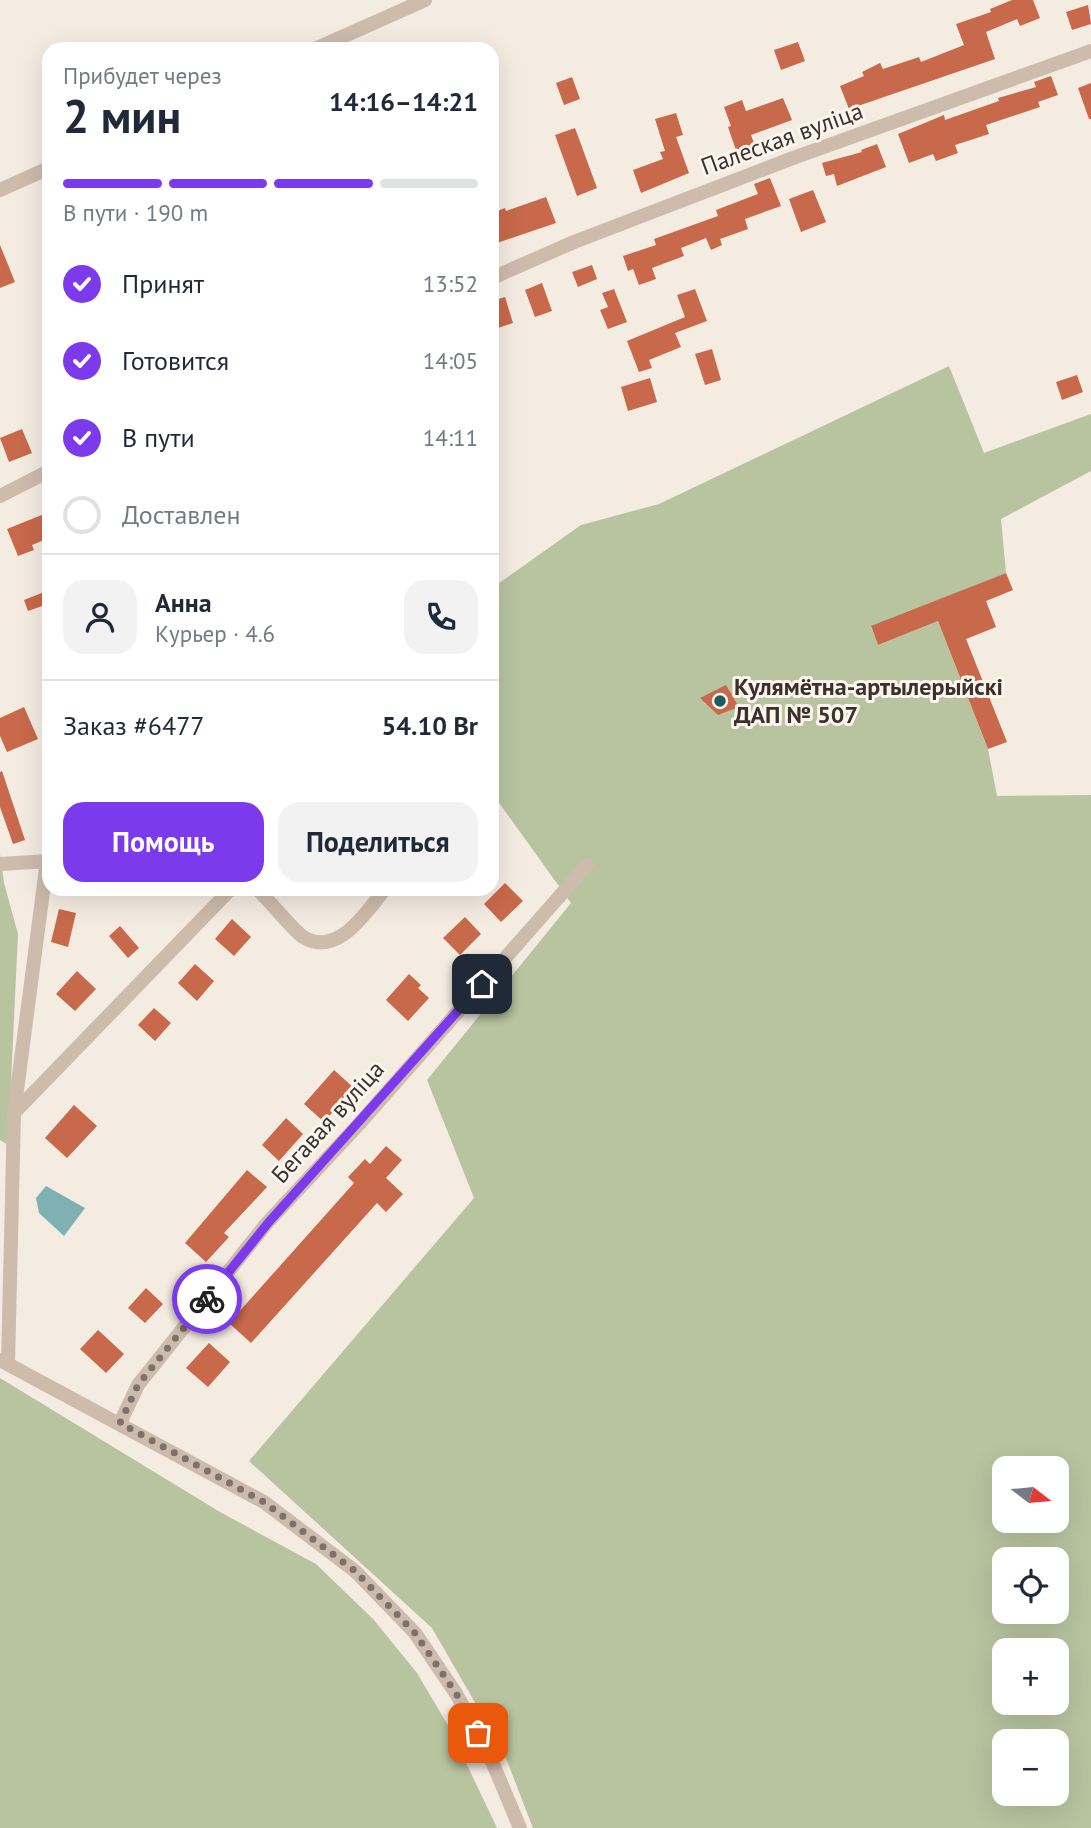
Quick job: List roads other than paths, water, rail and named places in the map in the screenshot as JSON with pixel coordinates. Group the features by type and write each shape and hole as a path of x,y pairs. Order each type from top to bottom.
{"street":[{"path":"331,42 425,0"},
{"name":"Палеская вуліца","path":"499,275 574,242 793,158 1091,51"},
{"path":"0,190 42,171"},
{"path":"0,496 42,475"},
{"path":"0,864 42,861"},
{"name":"Бегавая вуліца","path":"120,1423 138,1385 268,1223 587,865"},
{"path":"43,896 14,1113 4,1362 264,1502 355,1571 415,1633 457,1695 488,1752 520,1828"},
{"path":"14,1113 224,896"},
{"path":"264,896 303,936 319,942 333,942 350,930 379,896"}],"water":[{"path":"46,1186 85,1208 64,1236 39,1213 36,1198"}],"place":[{"name":"Кулямётна-артылерыйскі ДАП № 507","path":"720,701"}]}
